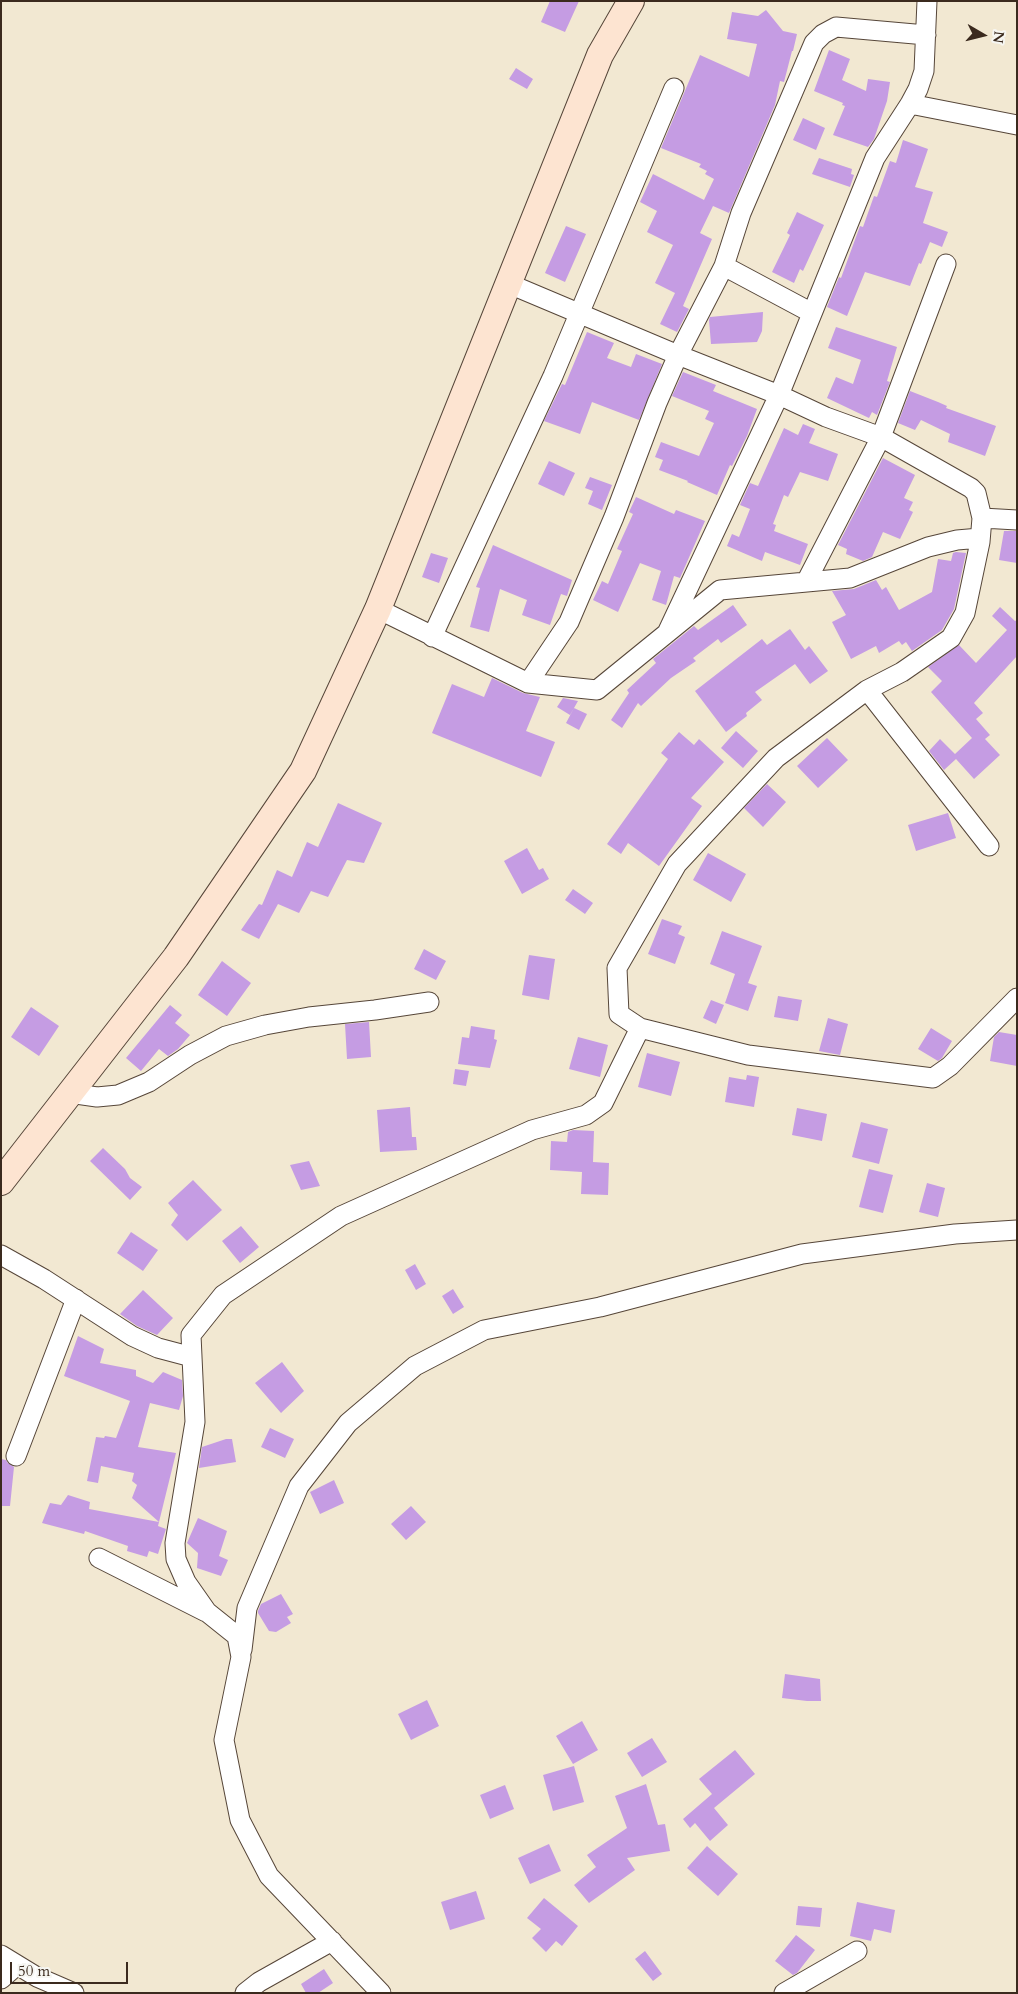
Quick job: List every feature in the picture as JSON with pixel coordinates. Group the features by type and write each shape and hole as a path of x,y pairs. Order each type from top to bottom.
{"street":[{"path":"1,1182 176,957 303,771 378,609 507,283 600,55 631,1"},
{"path":"667,633 779,394 875,158 910,104 924,71 927,1"},
{"path":"528,683 570,622 614,517 653,412 678,355 724,266 741,213 814,43 823,34 836,27 926,35"},
{"path":"432,637 553,376 674,88"},
{"path":"910,104 1017,125"},
{"path":"806,582 881,437 946,264"},
{"path":"724,266 812,313"},
{"path":"507,283 678,355 779,394 826,417 881,437 964,483 976,494 982,518 980,538 965,613 950,638 902,672 867,690 776,758 678,864 617,968 619,1014 640,1028 748,1055 933,1078 950,1066 1017,998"},
{"path":"982,518 1017,520"},
{"path":"378,609 528,683 597,690 720,590 850,578 928,547 957,540 980,538"},
{"path":"867,690 989,846"},
{"path":"69,1093 97,1097 118,1095 149,1082 190,1055 226,1036 265,1025 310,1017 429,1002"},
{"path":"207,1612 186,1582 176,1559 175,1551 184,1478 195,1422 191,1335 223,1295 341,1216 532,1130 586,1116 603,1103 640,1028"},
{"path":"381,1993 269,1876 240,1820 224,1740 241,1657 247,1608 299,1486 348,1423 415,1366 484,1330 600,1307 802,1254 955,1234 1017,1230"},
{"path":"1,1255 76,1299 132,1336 158,1348 192,1357"},
{"path":"16,1456 76,1299"},
{"path":"98,1558 207,1612 237,1636 241,1657"},
{"path":"245,1993 259,1982 332,1941"},
{"path":"784,1993 857,1951"},
{"path":"1,1979 9,1960 37,1978 74,1993"}],"building":[{"path":"550,1 579,1 565,32 541,22"},
{"path":"766,10 783,31 797,34 793,51 784,82 780,81 775,105 729,213 713,206 700,233 712,239 683,306 689,309 677,332 660,324 675,293 655,283 673,245 647,232 657,211 640,202 653,174 704,200 714,179 705,174 707,171 699,167 701,164 661,148 700,55 749,77 757,44 727,39 732,12 758,16"},
{"path":"829,50 850,59 842,80 866,91 868,79 890,82 887,101 874,139 868,147 833,135 845,106 842,105 843,103 814,91"},
{"path":"516,68 533,79 527,89 509,79"},
{"path":"803,118 825,128 816,150 793,140"},
{"path":"903,140 928,149 915,187 933,192 923,223 948,232 942,247 930,242 910,286 865,272 847,316 827,307 839,277 841,278 860,226 863,227 874,196 877,197 890,161 896,163"},
{"path":"819,158 852,169 851,174 854,175 850,187 812,174"},
{"path":"797,212 824,225 803,271 800,269 794,283 772,272 790,235 787,233"},
{"path":"566,226 586,234 565,282 545,273"},
{"path":"763,312 762,331 757,342 711,344 710,317"},
{"path":"836,327 897,347 887,381 890,382 877,415 872,412 869,418 827,398 836,377 853,384 861,360 828,348"},
{"path":"587,332 614,343 607,358 631,367 636,354 662,364 639,420 592,402 580,434 544,421 562,384 565,385"},
{"path":"683,372 716,385 713,391 757,409 747,436 732,466 730,465 717,495 659,470 663,460 655,457 661,442 699,456 714,423 705,419 709,411 672,396"},
{"path":"910,391 947,406 946,408 996,426 985,456 948,442 950,434 921,420 915,430 898,423"},
{"path":"803,424 815,429 809,443 838,454 828,481 800,472 788,497 784,495 773,524 776,525 774,531 808,544 800,565 765,552 762,561 727,546 732,534 739,537 750,509 740,505 750,483 758,486 784,428 798,435"},
{"path":"883,458 915,475 904,498 913,502 909,510 913,512 900,539 883,532 872,557 863,561 846,554 847,549 838,545"},
{"path":"549,461 575,473 564,496 538,484"},
{"path":"590,477 612,485 602,510 588,504 593,491 585,488"},
{"path":"636,497 674,514 676,510 705,521 680,578 674,576 666,605 652,600 661,571 640,563 618,612 593,600 602,581 608,584 622,551 617,549 633,514 629,512"},
{"path":"1004,531 1017,531 1017,563 999,560"},
{"path":"493,545 572,580 567,596 561,594 550,625 522,615 527,600 500,589 489,632 470,627 480,588 476,587"},
{"path":"431,553 448,558 439,583 422,577"},
{"path":"953,553 966,553 954,609 942,630 912,651 906,642 902,645 899,641 879,653 876,646 851,659 832,622 846,615 832,591 854,589 876,580 882,590 886,587 899,610 932,592 938,559 951,561"},
{"path":"733,605 747,625 721,643 718,639 693,658 696,661 671,678 641,706 638,703 622,728 611,720 629,693 627,690 656,663 653,659 694,626 698,630"},
{"path":"1000,607 1015,621 1017,620 1017,656 974,703 983,713 976,719 990,735 985,739 1000,755 974,779 956,759 944,770 929,751 940,739 955,754 972,738 931,692 942,681 928,667 959,645 976,663 1007,630 992,616"},
{"path":"790,629 805,650 809,646 828,671 810,684 795,664 755,692 762,700 746,713 747,716 726,732 695,691 762,639 767,645"},
{"path":"492,678 523,693 540,697 526,731 555,742 541,777 432,733 452,684 484,697"},
{"path":"563,698 578,701 570,715 557,707"},
{"path":"574,708 587,714 579,730 566,723"},
{"path":"736,731 758,751 743,768 721,748"},
{"path":"679,732 694,745 699,739 724,762 691,798 702,806 659,866 628,843 621,854 607,844 668,759 661,753"},
{"path":"827,738 848,760 818,788 797,766"},
{"path":"767,784 786,802 763,827 744,808"},
{"path":"338,803 382,823 364,863 347,860 328,897 311,891 299,913 278,904 259,939 241,930 259,904 262,905 277,870 292,877 307,842 318,847"},
{"path":"948,813 956,838 916,851 908,825"},
{"path":"527,848 539,870 543,868 549,879 522,894 504,861"},
{"path":"708,853 746,874 731,902 693,880"},
{"path":"573,889 593,903 585,914 565,900"},
{"path":"662,919 682,926 678,934 685,937 675,964 648,954"},
{"path":"722,931 762,946 748,983 757,986 748,1011 725,1003 735,974 710,964"},
{"path":"424,949 446,961 436,980 414,969"},
{"path":"529,955 555,959 549,1000 522,995"},
{"path":"222,961 251,983 227,1016 198,995"},
{"path":"778,996 802,1000 798,1021 774,1017"},
{"path":"711,1000 724,1005 716,1024 703,1018"},
{"path":"170,1005 182,1015 175,1023 190,1035 178,1049 168,1056 159,1049 141,1071 126,1058"},
{"path":"31,1007 59,1026 39,1056 11,1037"},
{"path":"828,1018 848,1024 840,1055 819,1051"},
{"path":"369,1022 371,1057 347,1059 345,1024"},
{"path":"471,1026 495,1030 494,1039 497,1040 490,1068 458,1064 462,1037 469,1038"},
{"path":"931,1028 952,1041 942,1058 938,1061 918,1049"},
{"path":"999,1032 1017,1035 1017,1066 990,1061 994,1037"},
{"path":"578,1037 608,1045 600,1077 569,1069"},
{"path":"647,1053 680,1062 671,1096 638,1087"},
{"path":"455,1069 469,1071 466,1086 453,1084"},
{"path":"747,1075 759,1077 754,1107 725,1102 729,1077 746,1080"},
{"path":"410,1107 412,1137 416,1137 417,1150 380,1152 377,1110"},
{"path":"797,1108 827,1114 822,1141 792,1135"},
{"path":"861,1122 888,1129 879,1164 852,1157"},
{"path":"573,1130 594,1131 593,1162 609,1163 608,1195 581,1194 582,1172 550,1170 551,1141 567,1142 568,1132"},
{"path":"103,1148 125,1169 130,1178 142,1187 130,1200 90,1161"},
{"path":"309,1161 320,1186 301,1190 290,1165"},
{"path":"869,1169 893,1175 883,1213 859,1207"},
{"path":"193,1180 222,1210 187,1241 171,1225 178,1215 168,1203"},
{"path":"927,1183 945,1188 938,1217 919,1212"},
{"path":"241,1226 259,1247 240,1263 222,1241"},
{"path":"131,1232 158,1250 143,1271 117,1253"},
{"path":"415,1264 426,1284 416,1290 405,1270"},
{"path":"453,1289 464,1307 453,1314 442,1296"},
{"path":"143,1290 173,1318 157,1335 137,1326 120,1314"},
{"path":"78,1336 104,1349 100,1363 136,1370 136,1376 153,1383 163,1372 182,1380 183,1396 179,1410 150,1403 138,1447 176,1453 159,1522 132,1498 137,1485 132,1481 134,1473 101,1466 98,1483 87,1481 96,1437 116,1438 130,1401 64,1376"},
{"path":"282,1362 304,1391 281,1413 255,1383"},
{"path":"270,1428 294,1439 285,1458 261,1447"},
{"path":"226,1439 232,1439 236,1462 199,1468 202,1447"},
{"path":"1,1459 6,1460 14,1467 10,1506 1,1506"},
{"path":"334,1480 344,1503 320,1514 310,1492"},
{"path":"68,1495 90,1502 89,1509 159,1522 158,1526 166,1529 158,1554 149,1551 147,1557 127,1551 128,1546 85,1531 84,1534 42,1523 50,1503 61,1505"},
{"path":"411,1506 426,1522 406,1540 391,1524"},
{"path":"198,1518 227,1531 219,1556 228,1560 221,1576 197,1568 198,1553 187,1543"},
{"path":"281,1594 293,1614 287,1617 291,1623 276,1632 269,1631 258,1611 261,1604"},
{"path":"785,1674 820,1679 821,1701 782,1698"},
{"path":"427,1700 439,1726 411,1740 398,1714"},
{"path":"582,1721 598,1750 573,1764 556,1736"},
{"path":"652,1738 667,1762 642,1777 627,1753"},
{"path":"735,1750 755,1774 714,1808 728,1825 710,1841 695,1823 690,1828 683,1819 712,1794 699,1779"},
{"path":"574,1766 584,1802 553,1811 543,1775"},
{"path":"646,1784 658,1825 665,1824 670,1851 627,1858 635,1870 589,1903 574,1885 596,1867 587,1855 627,1828 615,1796"},
{"path":"505,1785 514,1809 490,1819 480,1795"},
{"path":"549,1844 561,1871 530,1884 518,1858"},
{"path":"707,1846 738,1874 718,1896 687,1868"},
{"path":"476,1891 485,1919 450,1930 441,1902"},
{"path":"544,1898 578,1926 562,1946 556,1941 546,1952 532,1938 541,1929 527,1918"},
{"path":"857,1902 895,1910 891,1933 874,1929 871,1941 850,1936"},
{"path":"798,1906 822,1908 820,1927 796,1925"},
{"path":"796,1935 815,1950 797,1973 793,1975 775,1961"},
{"path":"645,1951 662,1974 653,1981 635,1959"},
{"path":"324,1969 333,1983 318,1993 306,1993 301,1984"}]}
